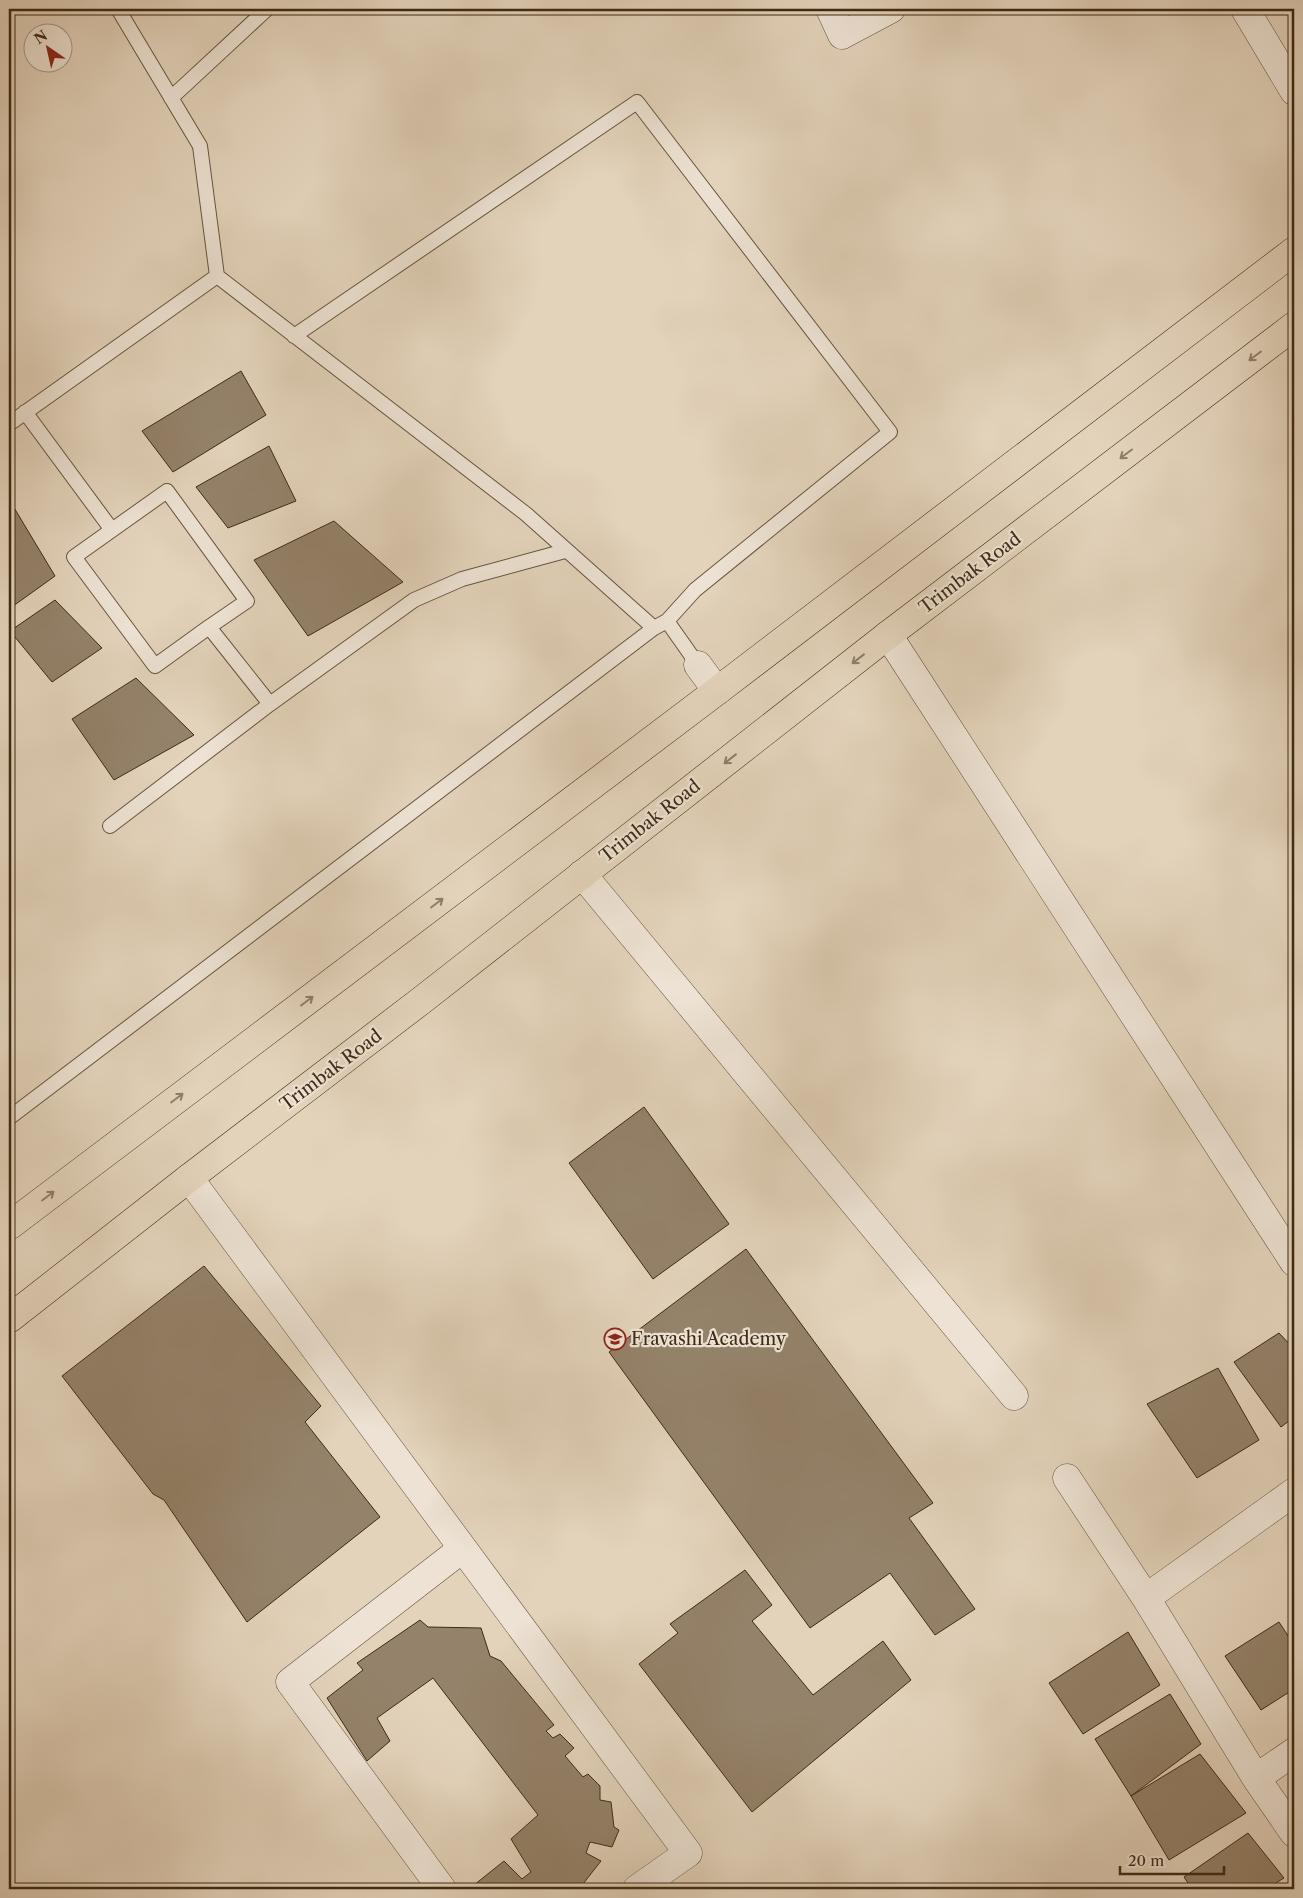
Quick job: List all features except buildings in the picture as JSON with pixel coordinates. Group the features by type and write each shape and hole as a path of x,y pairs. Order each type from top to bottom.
{"highway":[{"path":"9,1226 717,691 1294,251"},
{"name":"Trimbak Road","path":"9,1319 189,1178 422,1000 888,635 1294,326"}],"street":[{"path":"830,9 842,35 891,9"},
{"path":"1245,9 1294,91"},
{"path":"888,635 1294,1262"},
{"path":"698,665 717,691"},
{"path":"582,874 1014,1396"},
{"path":"189,1178 688,1853 637,1889"},
{"path":"1067,1478 1146,1598 1256,1778 1294,1833"},
{"path":"1146,1598 1294,1492"},
{"path":"442,1889 290,1682 462,1549"},
{"path":"1256,1778 1294,1752"}],"lane":[{"path":"118,9 200,146 217,276 526,514 654,628"},
{"path":"171,98 267,9"},
{"path":"9,1118 654,628 667,621 695,590 890,432 637,102 294,336"},
{"path":"9,424 217,276"},
{"path":"25,412 112,530"},
{"path":"167,491 247,601 209,627 155,666 74,557 167,491"},
{"path":"110,826 270,704 414,600 462,579 565,550"},
{"path":"667,621 698,665"},
{"path":"209,627 270,704"}],"place":[{"name":"Fravashi Academy","path":"615,1339"}]}
